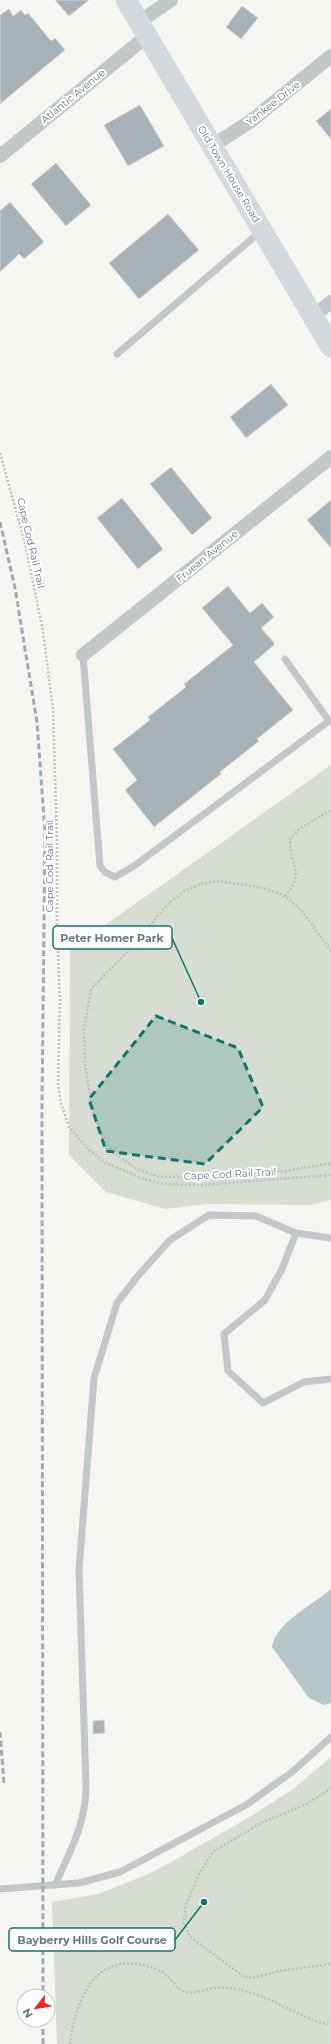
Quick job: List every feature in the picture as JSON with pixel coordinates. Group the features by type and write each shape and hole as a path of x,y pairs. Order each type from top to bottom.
{"main road":[{"name":"Old Town House Road","path":"126,0 331,347"}],"street":[{"name":"Atlantic Avenue","path":"0,156 143,29 170,0"},
{"name":"Yankee Drive","path":"212,146 251,121 331,56"},
{"path":"313,316 331,302"},
{"name":"Fruean Avenue","path":"83,655 331,457"}],"lane":[{"path":"117,354 262,230"},
{"path":"83,655 100,866 105,872 115,877 134,866 329,720 285,659"},
{"path":"55,1885 80,1830 85,1809 86,1786 79,1570 94,1378 117,1303 137,1277 170,1240 209,1215 256,1216 296,1233 331,1238"},
{"path":"296,1233 282,1270 265,1300 224,1334 228,1371 263,1403 304,1382 331,1379"},
{"path":"0,1888 55,1885 93,1880 120,1872 246,1805 292,1772 331,1738"}],"path":[{"name":"Cape Cod Rail Trail","path":"0,453 26,543 42,631 53,710 57,841 57,929 60,999 58,1083 60,1103 69,1127 89,1150 106,1163 141,1178 163,1184 202,1185 325,1177 331,1175"},
{"path":"286,896 293,887 296,879 290,852 290,839 298,830 331,810"},
{"path":"331,950 301,910 286,896 263,888 239,884 216,881 200,884 185,891 169,903 129,950 91,989 84,1029 85,1064 93,1113 101,1133 110,1148 122,1159 139,1170 159,1177 213,1178 286,1171 331,1163"},
{"path":"331,1788 307,1804 263,1822 214,1851 206,1861 195,1880 186,1905 184,1923 190,1937 199,1945 232,1970 252,1978 331,1964"},
{"path":"70,2044 79,2002 88,1984 102,1970 118,1964 127,1963 142,1965 162,1972 184,1991 189,1992 223,1988 239,1990 268,1998 310,2019 331,2025"}],"highlighted area":[{"path":"156,1016 238,1048 263,1107 205,1164 106,1151 89,1099"}],"shaded area":[{"path":"331,765 331,1200 310,1205 207,1204 165,1209 106,1192 69,1155 70,950"},
{"path":"331,1589 331,1703 324,1705 309,1698 272,1647 280,1630 288,1622"},
{"path":"331,1757 331,2044 57,2044 52,1902 98,1894 148,1874 253,1815 293,1789"}],"building":[{"path":"55,0 89,0 69,16"},
{"path":"242,6 258,18 241,39 226,27"},
{"path":"9,9 13,16 21,10 25,15 28,13 51,41 55,38 65,50 0,104 0,15"},
{"path":"140,105 164,146 128,166 104,125"},
{"path":"331,109 331,139 316,121"},
{"path":"56,163 91,205 66,226 31,184"},
{"path":"10,202 44,242 24,259 19,254 0,272 0,211"},
{"path":"168,214 199,250 139,299 109,263"},
{"path":"271,384 288,405 246,438 230,417"},
{"path":"171,467 212,518 192,535 150,484"},
{"path":"122,498 163,549 138,569 97,518"},
{"path":"331,500 331,548 307,520"},
{"path":"228,586 250,613 262,603 274,617 261,628 275,644 254,662 293,710 257,739 259,741 220,772 221,774 154,827 125,790 137,780 113,749 150,720 148,717 186,687 184,684 233,645 202,608"},
{"path":"104,1720 105,1733 93,1734 93,1721"}],"railway":[{"path":"0,522 15,588 37,722 45,832 42,1106 43,1988"},
{"path":"0,1732 4,1783"},
{"path":"43,2028 43,2044"}],"place":[{"name":"Peter Homer Park","path":"201,1002"},
{"name":"Bayberry Hills Golf Course","path":"204,1902"}]}
